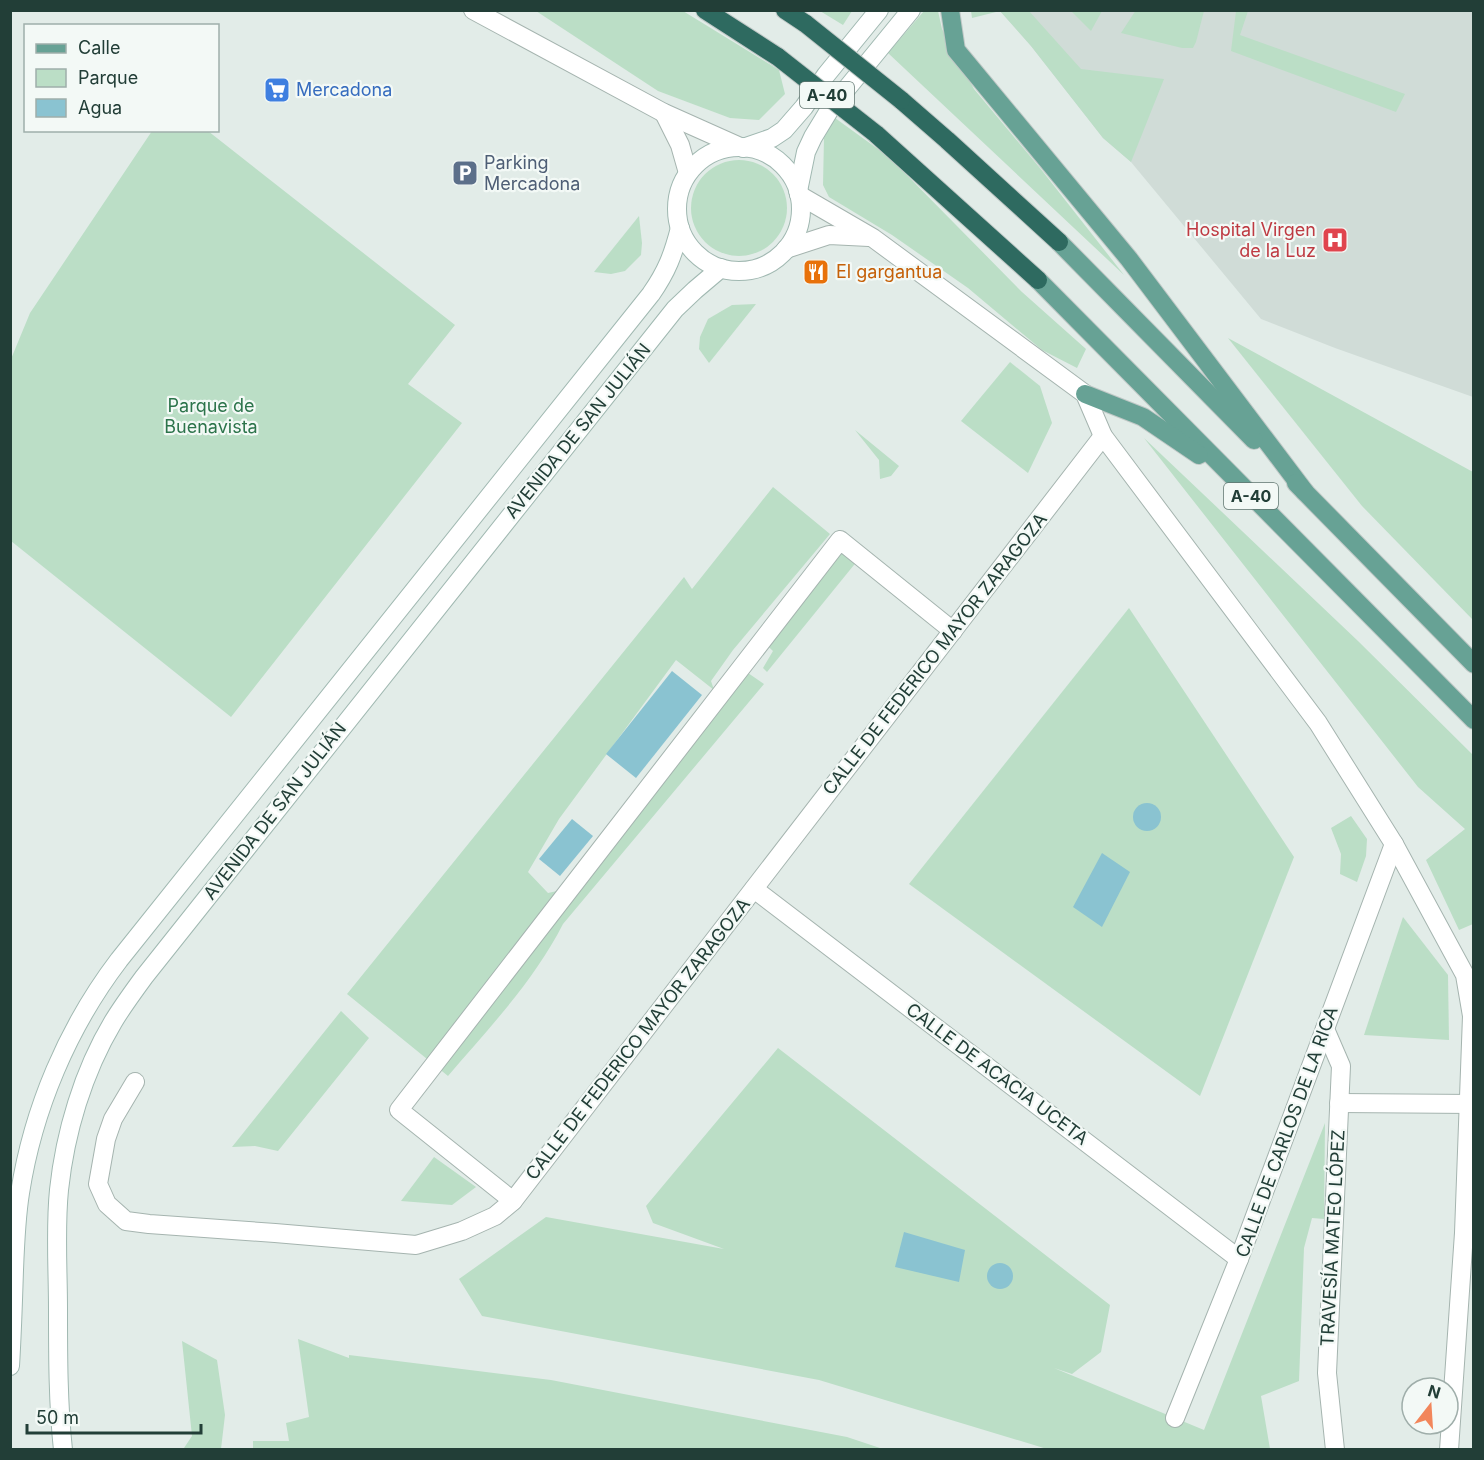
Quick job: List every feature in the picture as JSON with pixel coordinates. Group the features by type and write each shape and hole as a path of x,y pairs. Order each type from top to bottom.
{"highway":[{"name":"A-40","path":"705,10 778,57 876,134 1038,280"},
{"name":"A-40","path":"785,10 806,24 901,100 1059,242"}],"main road":[{"path":"950,10 956,50 1129,259 1305,492"},
{"name":"A-40","path":"1059,242 1473,664"},
{"name":"A-40","path":"1038,280 1473,720"},
{"path":"1085,394 1143,417 1234,478"}],"street":[{"path":"473,10 664,113 742,148 761,152 777,161 790,174 798,193 800,212 798,228 786,249 772,261 756,268 739,270 721,268 706,261 687,243 677,217 678,195 688,173 702,159 711,154 720,150 742,148 772,138 784,130 796,118 826,75 879,10"},
{"path":"798,193 806,152 830,109 911,10"},
{"path":"664,113 680,145 688,173"},
{"path":"798,193 873,237 1085,394 1103,436 1318,723 1394,844 1469,976 1472,1016 1465,1353 1449,1449"},
{"name":"AVENIDA DE SAN JULIÁN","path":"10,1366 16,1226 28,1150 41,1104 61,1057 88,1005 127,950 651,294 670,262 680,228"},
{"path":"786,249 829,235 873,237"},
{"name":"AVENIDA DE SAN JULIÁN","path":"63,1449 59,1402 57,1227 59,1190 64,1155 77,1105 100,1046 113,1021 151,968 675,309 721,268"},
{"name":"CALLE DE FEDERICO MAYOR ZARAGOZA","path":"135,1082 113,1119 106,1139 98,1184 106,1204 126,1221 416,1245 462,1231 495,1216 513,1201 1103,436"},
{"path":"513,1201 399,1110 840,540 953,631"},
{"name":"CALLE DE CARLOS DE LA RICA","path":"1175,1418 1239,1259 1394,844"},
{"name":"CALLE DE ACACIA UCETA","path":"754,889 1239,1259"},
{"name":"TRAVESÍA MATEO LÓPEZ","path":"1325,1029 1341,1066 1327,1373 1335,1449"},
{"path":"1339,1103 1471,1104"}],"shaded area":[{"name":"Hospital Virgen de la Luz","path":"1000,11 1473,11 1473,397 1261,319 1131,162 1103,138 1031,46"}],"green space":[{"path":"1136,10 1204,11 1193,48 1182,48 1121,33"},
{"path":"536,11 683,11 779,70 785,94 759,120 730,118 658,91"},
{"path":"820,11 852,11 843,25"},
{"path":"924,11 938,11 942,29 974,89 1124,275 888,53"},
{"path":"971,11 1000,11 972,18"},
{"path":"1000,11 1029,11 1081,69 1164,79 1131,162 1103,138 1031,46"},
{"path":"1071,11 1102,11 1091,31"},
{"path":"1236,11 1248,11 1240,35 1405,94 1396,112 1231,51"},
{"path":"835,118 889,157 1022,292 1086,349 1077,368 1042,350 968,288 892,235 829,197 823,185 824,138"},
{"name":"Parque de Buenavista","path":"151,132 209,132 455,325 408,384 462,423 231,717 11,541 11,359 30,313"},
{"path":"739,160 757,164 773,174 783,190 787,208 783,226 773,242 757,252 739,256 721,252 705,242 695,226 691,208 695,190 705,174 721,164"},
{"path":"639,216 641,255 625,271 611,274 594,272"},
{"path":"756,304 709,363 699,349 700,337 708,319 732,305"},
{"path":"1228,338 1473,472 1473,620 1362,506"},
{"path":"1010,362 1040,386 1052,423 1028,473 961,421"},
{"path":"855,430 899,466 891,476 880,479 879,460"},
{"path":"1144,438 1358,641 1473,755 1473,924 1459,930 1426,860 1465,829 1418,787"},
{"path":"773,487 830,534 733,650 711,681 714,690 676,660 559,819 528,872 548,893 557,891 734,682 748,673 764,684 563,924 525,984 448,1076 347,994 684,577 692,589"},
{"path":"835,540 858,560 767,672 763,668 773,651 756,635"},
{"path":"1129,608 1294,857 1200,1096 909,884"},
{"path":"1351,816 1367,839 1366,856 1357,882 1340,874 1341,854 1331,828"},
{"path":"1403,917 1448,975 1449,1040 1364,1035"},
{"path":"341,1011 369,1038 278,1151 255,1146 232,1147"},
{"path":"778,1048 1110,1305 1101,1352 1072,1374 1054,1368 1204,1430 1325,1123 1324,1219 1312,1218 1304,1248 1299,1381 1261,1396 1270,1449 1047,1449 819,1380 482,1316 459,1279 546,1217 724,1249 653,1223 646,1206"},
{"path":"434,1157 476,1187 452,1205 401,1201"},
{"path":"298,1339 349,1358 349,1355 551,1380 847,1437 883,1449 253,1449 253,1441 289,1441 286,1423 309,1417"},
{"path":"182,1341 217,1360 225,1415 221,1449 184,1449 192,1436"}],"water":[{"path":"672,671 702,695 636,778 606,754"},
{"path":"1147,803 1157,807 1161,817 1157,827 1147,831 1137,827 1133,817 1137,807"},
{"path":"572,819 593,836 560,876 539,859"},
{"path":"1102,853 1130,872 1102,927 1073,907"},
{"path":"904,1232 965,1250 959,1282 895,1267"},
{"path":"1000,1263 1009,1267 1013,1276 1009,1285 1000,1289 991,1285 987,1276 991,1267"}],"place":[{"name":"Mercadona","path":"277,90"},
{"name":"Parking Mercadona","path":"465,173"},
{"name":"Hospital Virgen de la Luz","path":"1335,240"},
{"name":"El gargantua","path":"816,272"}]}
